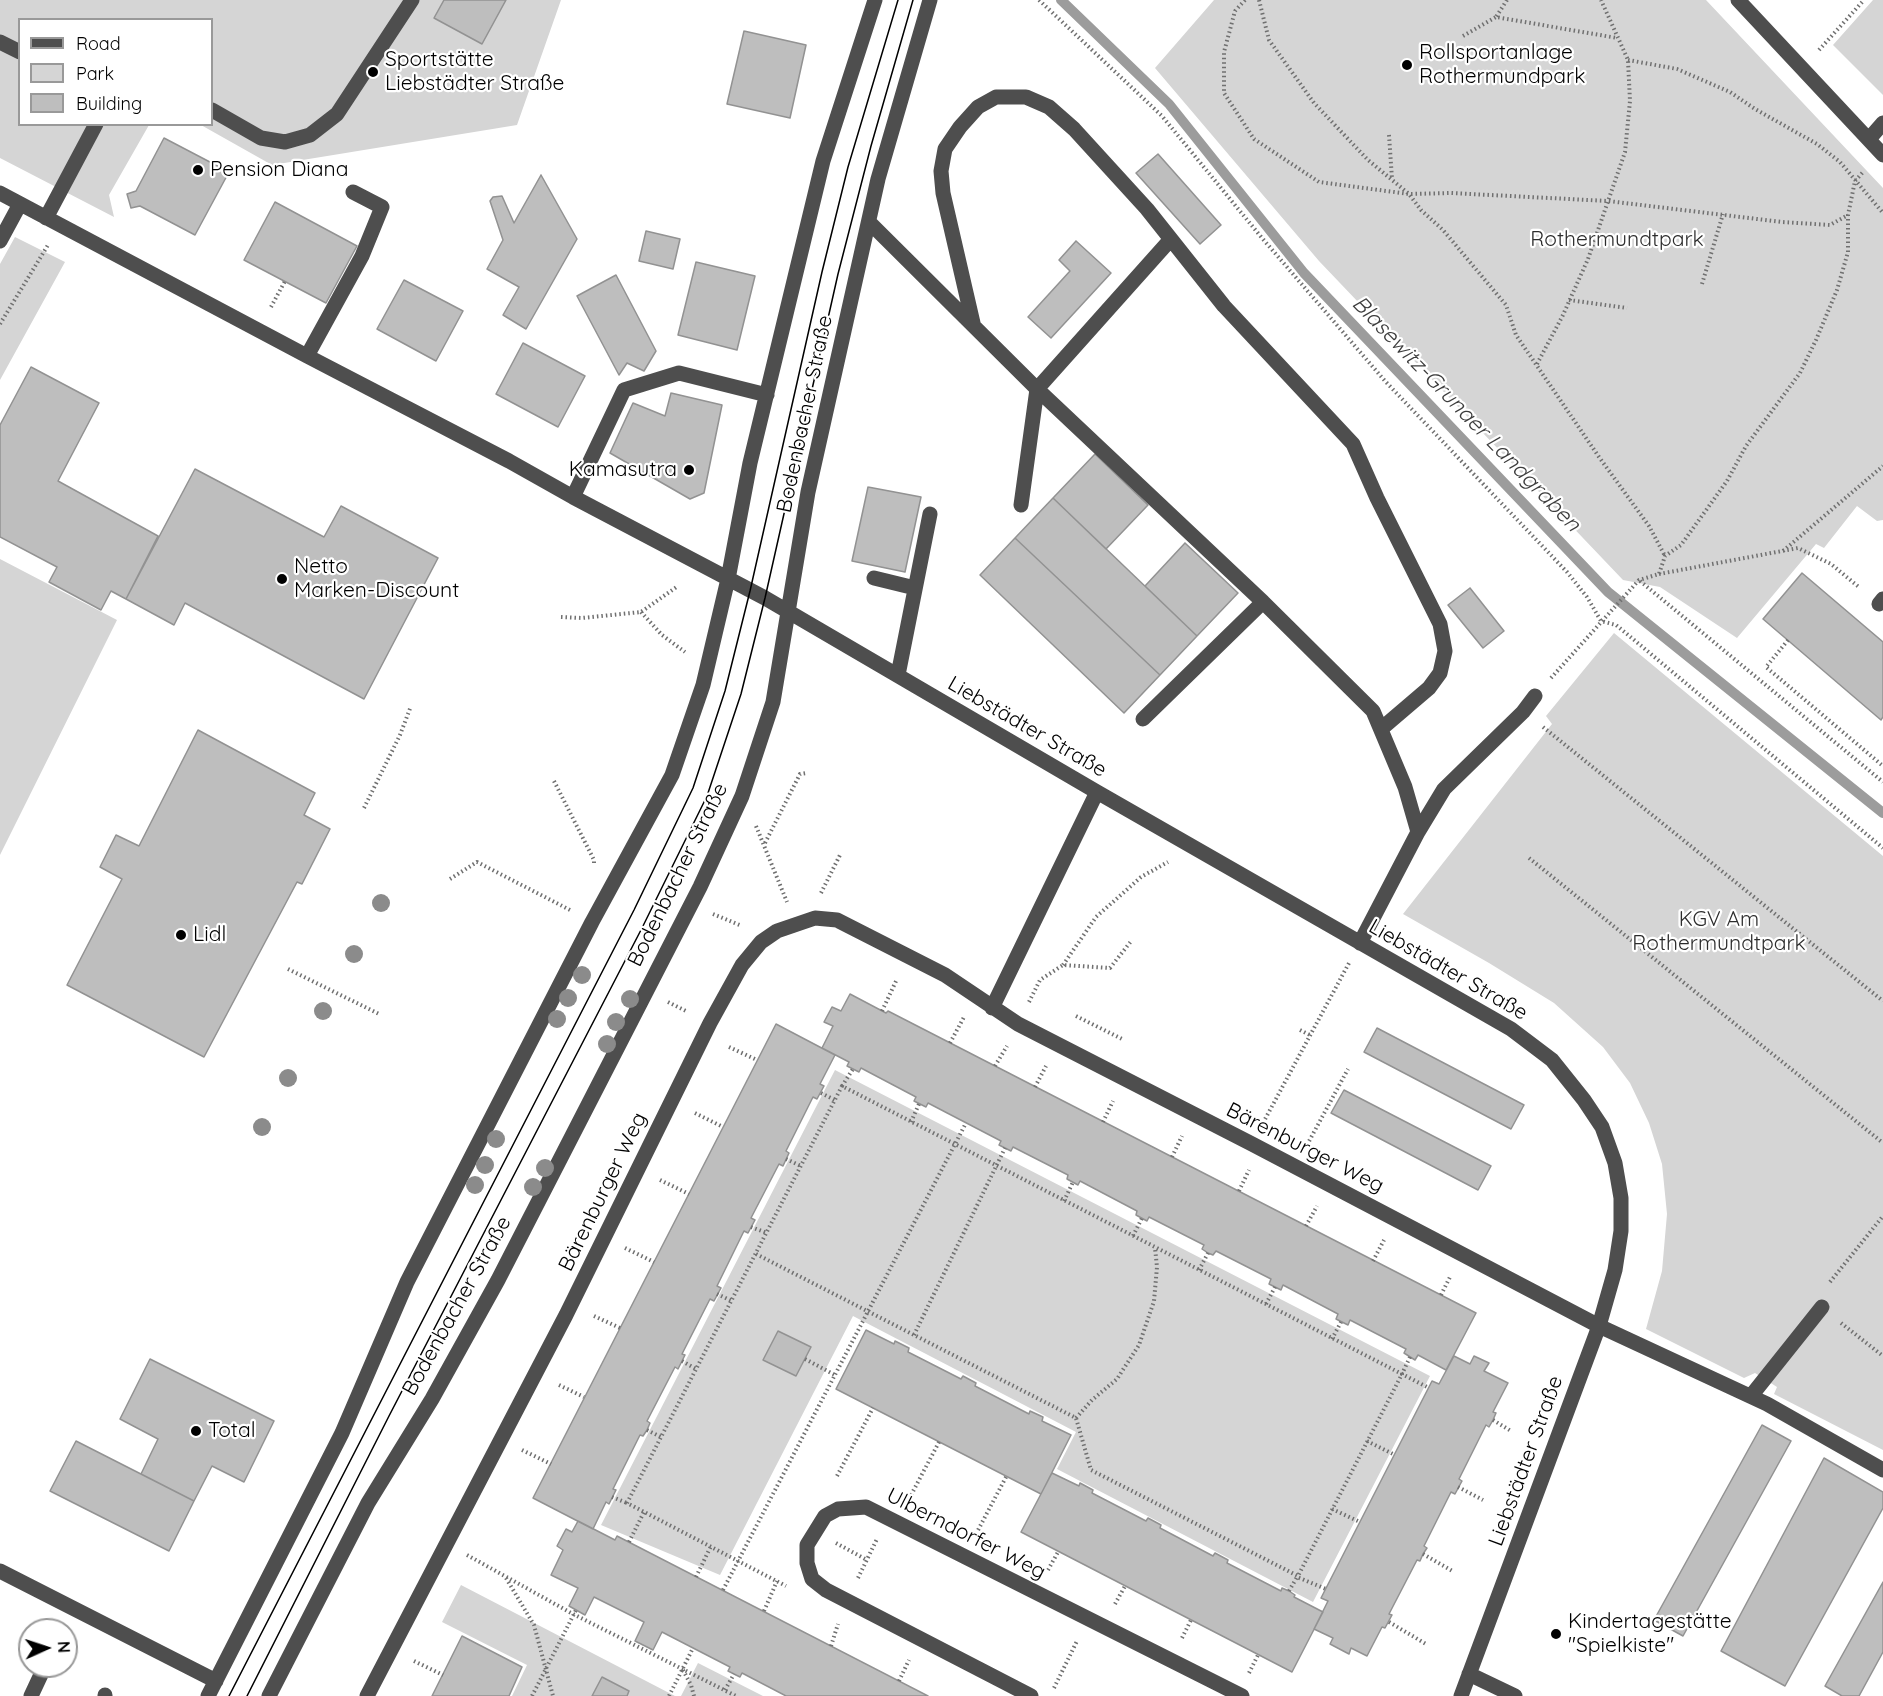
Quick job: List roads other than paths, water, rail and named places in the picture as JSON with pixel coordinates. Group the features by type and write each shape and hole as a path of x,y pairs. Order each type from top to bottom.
{"street":[{"path":"213,111 261,138 285,142 309,135 337,114 412,0"},
{"name":"Bodenbacher Straße","path":"208,1696 342,1433 407,1282 592,922 672,775 703,685 728,579 750,463 823,161 875,0"},
{"name":"Bodenbacher Straße","path":"269,1696 368,1503 432,1398 498,1280 709,869 742,796 773,702 808,492 878,179 930,0"},
{"path":"1738,0 1882,153"},
{"path":"0,42 18,51"},
{"path":"973,323 943,193 941,171 945,149 978,107 996,97 1026,97 1049,107 1074,129 1147,209 1224,306 1353,444 1377,498 1440,624 1446,651 1440,673 1429,688 1381,729"},
{"path":"1869,140 1883,123"},
{"path":"46,218 95,126"},
{"path":"306,356 362,256 382,207 353,192"},
{"name":"Liebstädter Straße","path":"0,193 306,356 509,460 789,611 1097,792 1511,1029 1552,1060 1602,1127 1615,1163 1621,1198 1621,1231 1615,1270 1599,1326 1461,1696"},
{"path":"0,241 20,204"},
{"path":"869,222 1037,389 1263,602 1373,711 1405,787 1418,832"},
{"path":"1021,506 1037,389 1171,239"},
{"path":"573,496 624,390 679,373 767,395"},
{"path":"898,675 930,513"},
{"path":"874,578 915,588"},
{"path":"1143,719 1263,602"},
{"path":"1360,943 1418,832 1444,789 1523,712 1535,696"},
{"path":"992,1008 1097,792"},
{"name":"Bärenburger Weg","path":"367,1696 566,1315 741,965 761,942 777,931 816,918 837,920 945,975 1018,1024 1599,1326 1751,1396 1883,1470"},
{"path":"1751,1396 1822,1307"},
{"name":"Ulberndorfer Weg","path":"1031,1696 826,1590 812,1579 807,1563 807,1545 825,1516 838,1509 866,1507 1242,1696"},
{"path":"0,1571 216,1681"},
{"path":"1469,1674 1515,1696"},
{"path":"31,1696 39,1678"}],"waterway":[{"name":"Blasewitz‐Grunaer Landgraben","path":"1061,0 1169,104 1304,273 1608,592 1883,813"}],"tram line":[{"path":"229,1696 634,910 693,788 725,691 848,167 898,0"},
{"path":"247,1696 642,928 707,796 741,694 838,274 871,146 913,0"}],"place":[{"name":"Rollsportanlage Rothermundpark","path":"1407,65"},
{"name":"Sportstätte Liebstädter Straße","path":"373,72"},
{"name":"Pension Diana","path":"198,170"},
{"name":"Kamasutra","path":"689,470"},
{"name":"Netto Marken-Discount","path":"282,579"},
{"name":"Lidl","path":"181,935"},
{"name":"Total","path":"196,1431"},
{"name":"Kindertagestätte \"Spielkiste\"","path":"1556,1634"}],"park label":[{"name":"Rothermundtpark","path":"1617,240"},
{"name":"KGV Am Rothermundtpark","path":"1719,932"}]}
